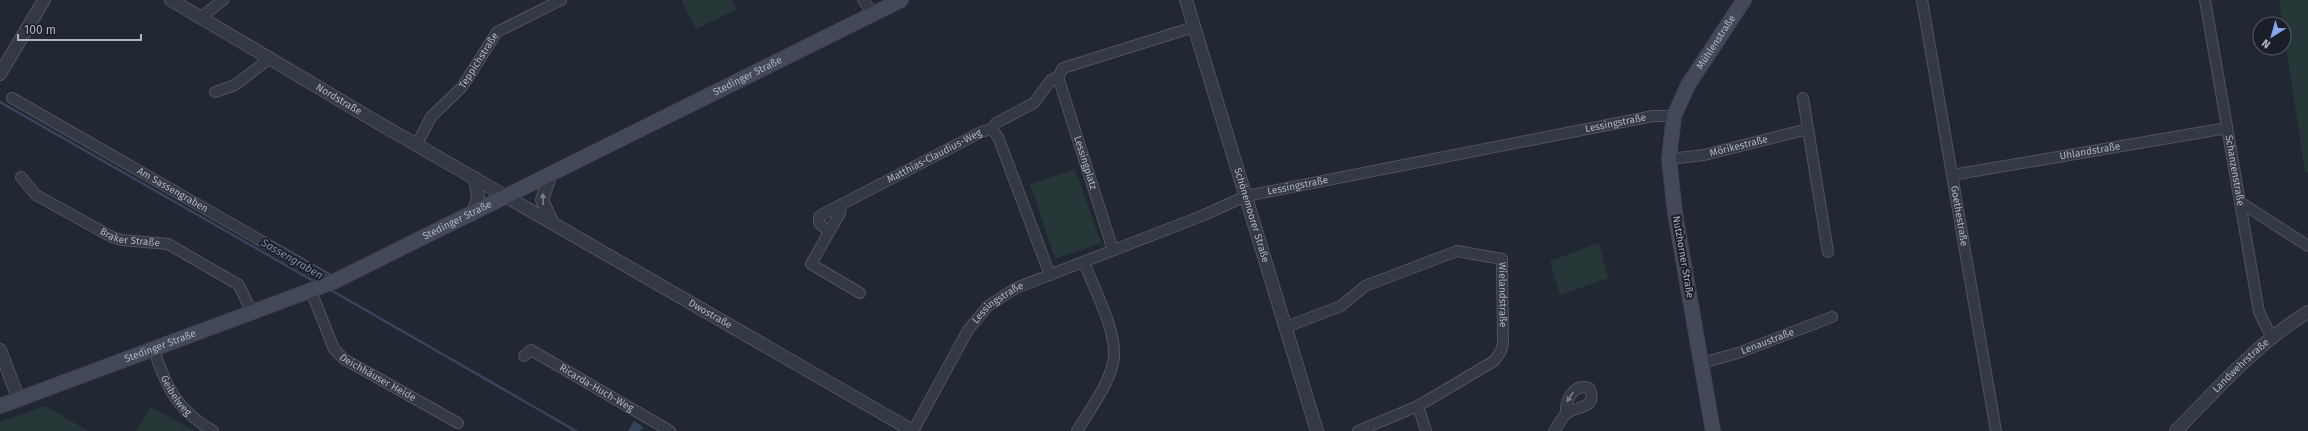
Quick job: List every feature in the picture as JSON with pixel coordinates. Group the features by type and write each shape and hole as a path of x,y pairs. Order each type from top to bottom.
{"main road":[{"name":"Stedinger Straße","path":"0,406 323,287 874,15 900,0"},
{"name":"Mühlenstraße","path":"1688,85 1744,0"},
{"name":"Nutzhorner Straße","path":"1688,85 1674,116 1669,159 1675,214 1713,431"}],"street":[{"path":"0,74 44,0"},
{"name":"Nordstraße","path":"171,0 269,59 508,197"},
{"path":"200,18 222,0"},
{"name":"Teppichstraße","path":"417,144 431,117 462,87 497,32 561,0"},
{"path":"863,0 874,15"},
{"name":"Schönemoorer Straße","path":"1186,0 1318,431"},
{"name":"Goethestraße","path":"1922,0 1996,431"},
{"name":"Schanzenstraße","path":"2205,0 2259,312 2272,338"},
{"name":"Matthias-Claudius-Weg","path":"829,232 819,223 819,217 981,132 992,129 996,123 1034,103 1051,80 1058,77 1063,68 1194,27"},
{"path":"215,92 235,85 269,59"},
{"name":"Lessingplatz","path":"1058,77 1113,250"},
{"name":"Am Sassengraben","path":"12,98 323,287"},
{"path":"1803,98 1828,252"},
{"name":"Lessingstraße","path":"913,431 968,330 988,306 1016,288 1204,215 1246,196 1653,116 1674,116"},
{"name":"Uhlandstraße","path":"1952,175 2227,128"},
{"path":"992,129 998,137 1050,275"},
{"name":"Mörikestraße","path":"1669,159 1704,155 1808,129"},
{"path":"550,176 542,200 552,222"},
{"name":"Braker Straße","path":"21,177 36,195 112,237 122,240 168,244 229,278 239,285 252,313"},
{"path":"473,214 478,198 475,178"},
{"name":"Dwostraße","path":"508,197 913,431"},
{"path":"2240,202 2308,246"},
{"path":"841,205 840,213 811,264 860,293"},
{"name":"Wielandstraße","path":"1286,327 1340,306 1365,286 1457,251 1502,259 1503,343 1501,351 1494,361 1485,368 1418,406 1358,431"},
{"path":"1077,431 1106,380 1114,358 1114,339 1084,262"},
{"name":"Deichhäuser Heide","path":"323,287 334,349 344,359 458,423"},
{"name":"Landwehrstraße","path":"2180,430 2220,384 2272,338 2308,312"},
{"name":"Lenaustraße","path":"1702,363 1738,353 1832,318"},
{"path":"0,350 19,400"},
{"name":"Geibelweg","path":"154,350 164,380 174,397 188,415 213,431"},
{"name":"Ricarda-Huch-Weg","path":"524,356 531,350 670,431"},
{"path":"1418,406 1426,431"},
{"path":"1554,431 1566,414"}],"shaded area":[{"path":"681,0 732,0 737,9 696,29"},
{"path":"2279,0 2308,0 2308,172 2305,172 2287,56 2292,56 2292,16 2281,16"},
{"path":"1075,169 1101,243 1055,259 1030,184"},
{"path":"1599,243 1608,278 1560,295 1550,261"},
{"path":"45,406 89,431 0,431 0,422"},
{"path":"151,407 194,431 136,431"}],"water":[{"path":"634,421 643,427 640,431 628,431"}],"waterway":[{"name":"Sassengraben","path":"0,102 317,283"},
{"name":"Sassengraben","path":"329,289 576,431"}]}
